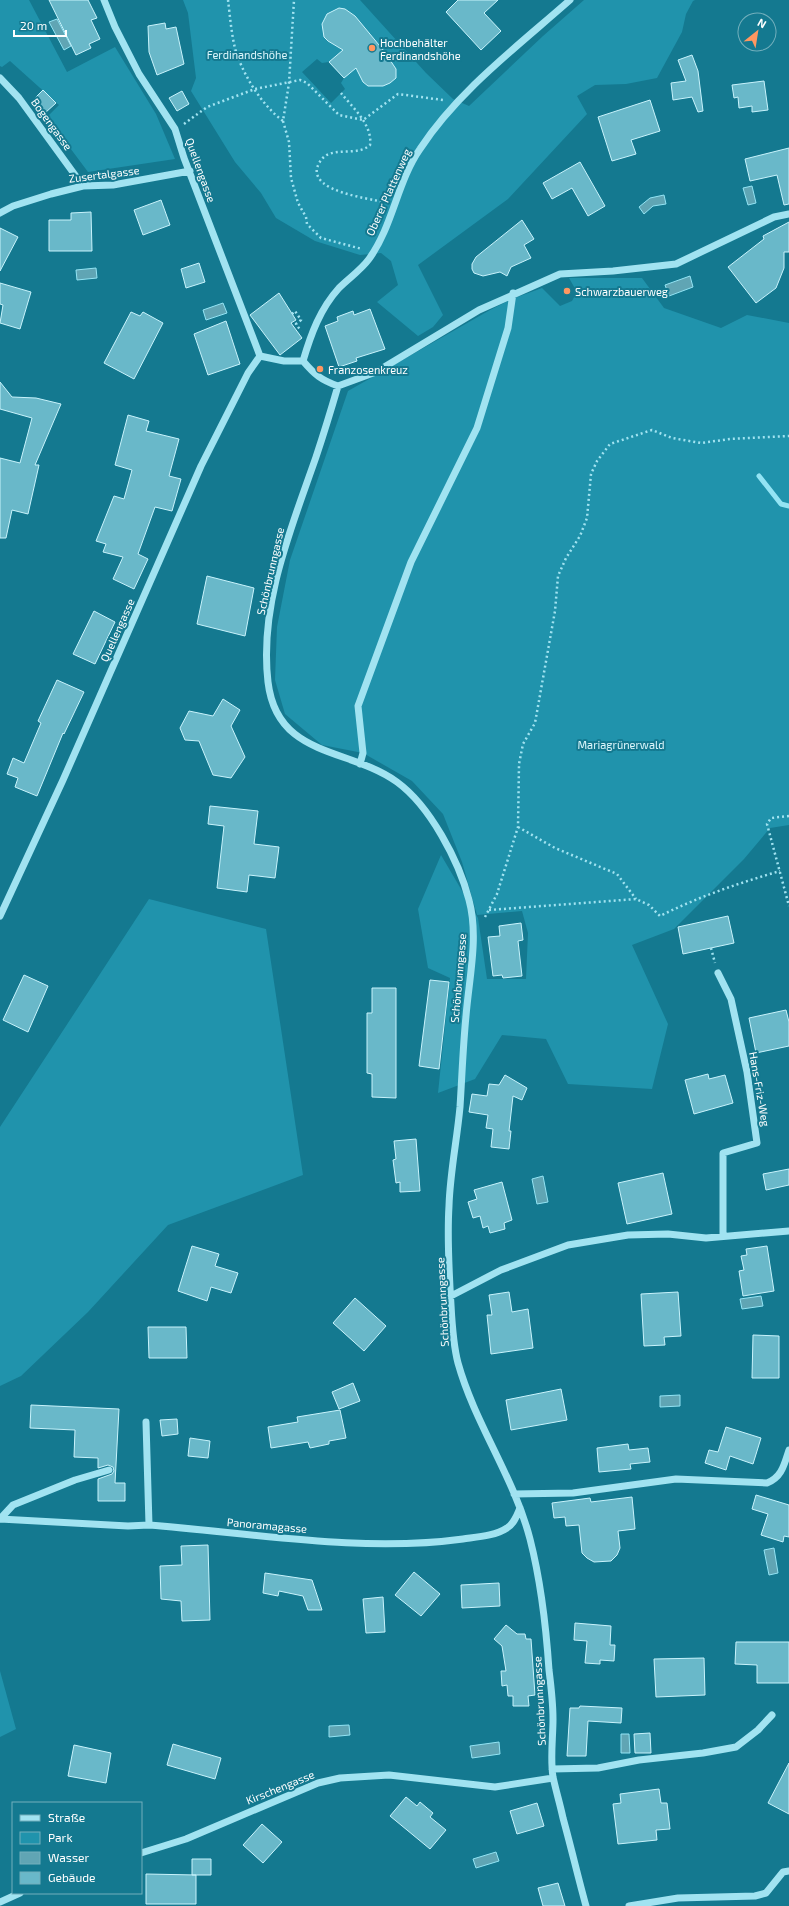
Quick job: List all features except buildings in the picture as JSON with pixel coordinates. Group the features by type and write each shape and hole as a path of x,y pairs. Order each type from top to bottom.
{"street":[{"name":"Quellengasse","path":"0,916 63,780 201,466 248,373 260,356 175,129 139,74 115,27 104,0"},
{"name":"Oberer Plattenweg","path":"303,361 310,337 323,309 339,288 369,259 372,254 396,205 419,149 455,102 570,0"},
{"name":"Bogengasse","path":"0,78 19,98 83,186"},
{"name":"Zusertalgasse","path":"0,213 13,206 83,186 113,185 190,171"},
{"path":"260,356 284,361 303,361 314,374 325,381 338,386 376,372 479,310 513,293 560,274 613,271 676,264 774,217 789,214"},
{"path":"360,764 363,753 358,706 410,562 477,428 508,328 513,293"},
{"name":"Schönbrunngasse","path":"338,386 316,456 291,527 272,602 267,644 268,683 273,707 285,726 298,738 318,749 360,764 398,782 412,795 434,821 464,882 471,906 474,932 466,1013 460,1106 448,1206 451,1296 457,1361 480,1423 520,1508 529,1537 544,1607 553,1717 553,1778 586,1906"},
{"name":"Hans-Friz-Weg","path":"718,973 731,999 747,1072 757,1143 723,1153 724,1236"},
{"path":"451,1296 501,1270 568,1245 628,1235 668,1234 706,1238 789,1231"},
{"path":"146,1422 149,1525"},
{"path":"514,1494 573,1493 676,1479 767,1483 775,1480 782,1473 789,1450"},
{"path":"0,1519 13,1505 75,1480 109,1470"},
{"name":"Panoramagasse","path":"0,1519 128,1526 149,1525 296,1539 416,1544 489,1535 508,1528 514,1522 520,1508"},
{"path":"552,1769 598,1768 639,1760 736,1747 758,1730 772,1715"},
{"name":"Kirschengasse","path":"142,1853 186,1839 318,1783 340,1778 389,1775 495,1787 553,1778"},
{"path":"629,1906 678,1898 755,1896 766,1894 783,1872 789,1871"},
{"path":"0,1902 18,1894"}],"path":[{"path":"228,0 237,54 255,89 271,112 283,121"},
{"path":"294,0 289,83 283,121 289,142 291,178 298,203 306,217 307,224 320,238 372,254"},
{"path":"175,129 192,120 207,107 255,89 300,80 307,83 338,115 363,120 398,94 422,96 455,102"},
{"path":"341,93 363,120 371,140 370,145 366,149 327,155 320,161 317,172 320,180 341,192 396,205"},
{"path":"292,314 295,311 301,320 296,324 305,338"},
{"path":"474,932 489,910 497,894 518,827 519,764 523,744 535,723 540,700 555,611 558,576 566,558 580,536 586,518 591,474 597,461 610,444 652,430 672,438 701,443 730,439 789,436"},
{"path":"789,816 770,818 767,824 789,906"},
{"path":"518,827 561,851 617,874 636,900"},
{"path":"489,910 636,900 649,906 660,916 678,907 750,880 780,871"}],"green space":[{"path":"0,0 29,0 67,72 115,47 156,114 175,159 88,172 47,117 59,105 10,61 2,67 0,66"},
{"name":"Ferdinandshöhe","path":"183,0 360,0 426,73 453,99 469,106 543,36 584,0 695,0 686,14 682,32 657,78 626,84 595,85 577,96 587,114 508,199 418,265 443,315 433,327 418,336 377,302 398,285 391,261 381,253 360,255 315,241 276,218 261,193 235,162 191,91 196,78 188,13","holes":["317,59 322,63 329,62 344,78 341,83 345,89 331,103 302,72"]},
{"name":"Mariagrünerwald","path":"569,278 642,278 664,308 721,328 747,315 789,323 789,825 770,828 744,859 674,929 632,945 668,1024 652,1089 568,1084 546,1039 502,1035 475,1079 438,1093 450,978 428,968 418,909 441,855 478,918 487,979 526,979 528,933 522,911 477,915 462,862 443,814 412,781 363,753 322,745 285,714 275,680 277,627 290,560 348,391 512,299 542,288 560,306 572,301 577,292"},
{"path":"149,899 266,929 303,1175 168,1225 88,1312 21,1376 0,1386 0,1127"},
{"path":"0,1671 16,1729 0,1737"}],"water":[{"path":"57,19 71,46 64,50 49,22"},
{"path":"752,186 756,203 748,205 743,188"},
{"path":"664,195 666,204 653,206 644,214 639,207 650,198"},
{"path":"96,268 97,278 77,280 76,270"},
{"path":"690,276 693,287 669,296 665,285"},
{"path":"223,303 227,313 206,320 203,310"},
{"path":"543,1176 548,1202 537,1204 532,1179"},
{"path":"761,1296 763,1306 742,1309 740,1299"},
{"path":"680,1395 680,1406 660,1407 660,1396"},
{"path":"774,1548 778,1573 769,1575 764,1550"},
{"path":"349,1725 350,1735 329,1737 329,1726"},
{"path":"621,1734 629,1734 630,1753 621,1753"},
{"path":"499,1742 500,1754 472,1758 470,1746"},
{"path":"496,1852 499,1861 476,1868 473,1859"}],"waterway":[{"path":"759,476 781,504 789,506"}],"place":[{"name":"Hochbehälter Ferdinandshöhe","path":"372,48"},
{"name":"Schwarzbauerweg","path":"567,291"},
{"name":"Franzosenkreuz","path":"320,369"}]}
